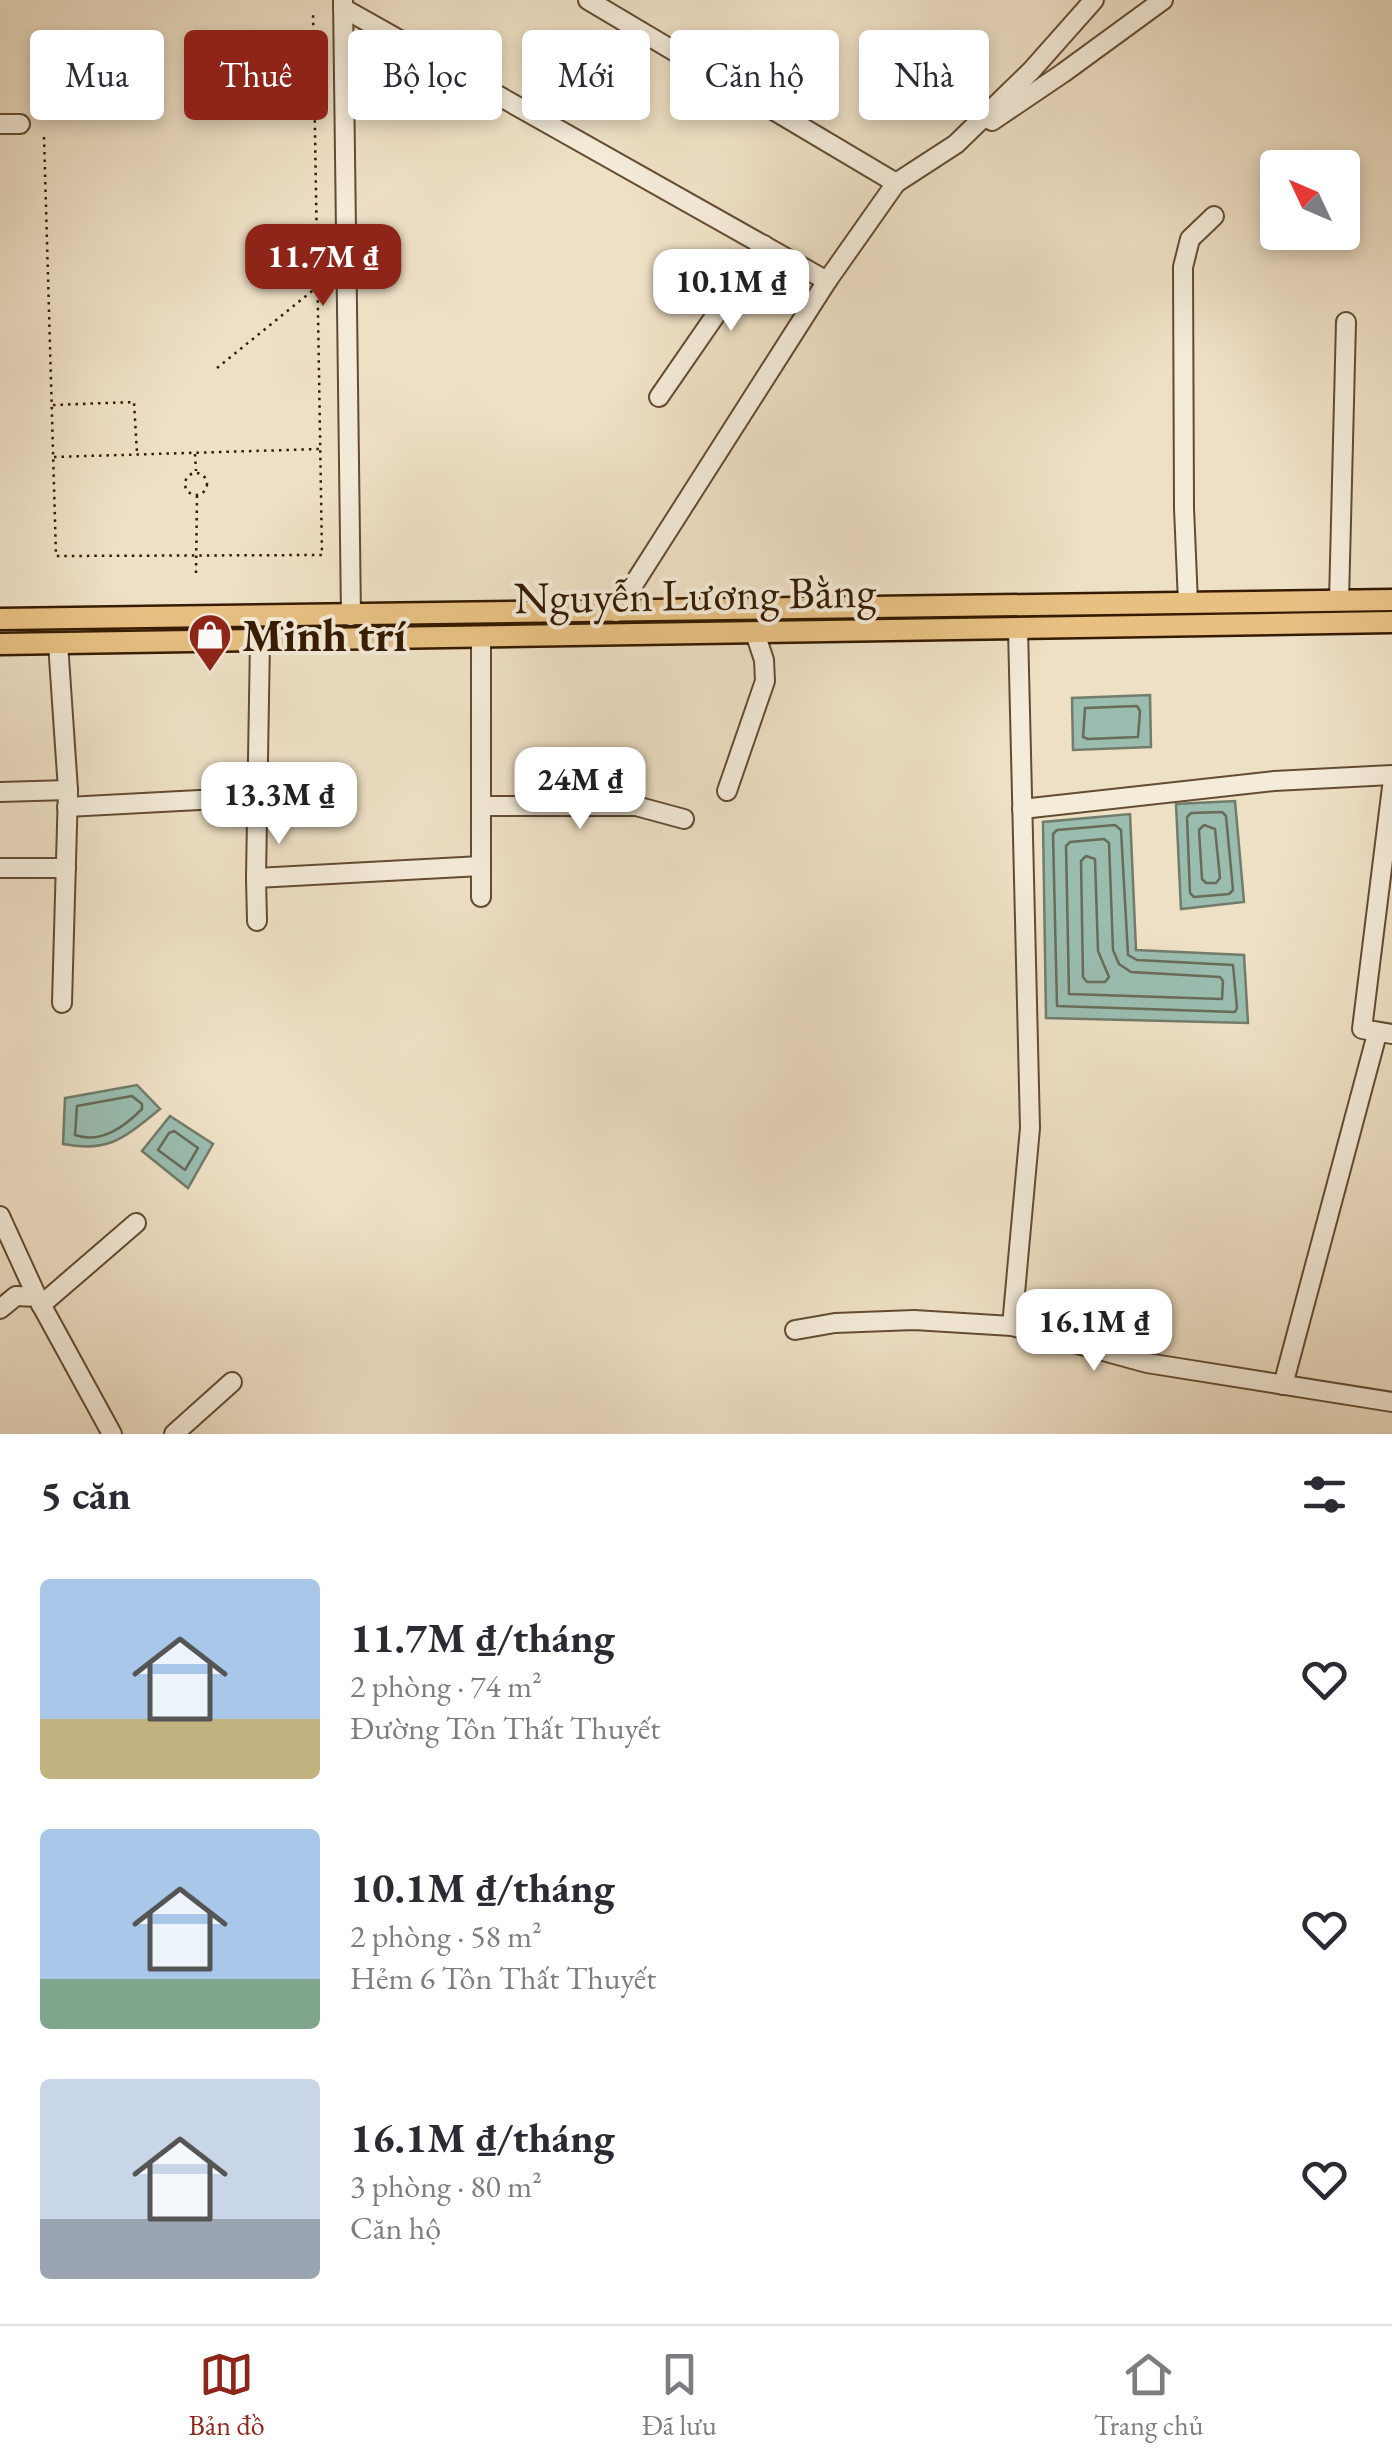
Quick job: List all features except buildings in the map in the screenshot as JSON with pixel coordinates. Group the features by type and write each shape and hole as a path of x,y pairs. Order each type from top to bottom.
{"main road":[{"name":"Nguyễn Lương Bằng","path":"0,619 1392,600"},
{"path":"198,618 198,641"},
{"name":"Nguyễn Lương Bằng","path":"0,644 1392,622"}],"street":[{"path":"588,0 896,182"},
{"path":"616,612 826,281 896,182 1063,74 1163,0"},
{"path":"956,144 1086,3"},
{"path":"343,4 826,281"},
{"path":"343,4 351,616"},
{"path":"0,124 20,124"},
{"path":"1188,603 1184,267 1188,243 1214,216"},
{"path":"659,397 764,244"},
{"path":"1339,600 1346,322"},
{"path":"1012,1326 1030,1128 1018,628"},
{"path":"727,792 765,682 764,660 754,633"},
{"path":"481,637 481,897"},
{"path":"257,921 260,640"},
{"path":"58,643 67,799 62,1003"},
{"path":"1022,809 1274,781 1392,775"},
{"path":"1283,1385 1384,1034 1362,1029 1392,787"},
{"path":"0,792 67,799 256,797"},
{"path":"481,806 636,806 684,819"},
{"path":"256,878 481,866"},
{"path":"0,868 66,868"},
{"path":"0,1216 39,1301 112,1434"},
{"path":"39,1301 136,1223"},
{"path":"0,1310 16,1296 39,1301"},
{"path":"795,1330 835,1323 914,1320 1012,1326 1146,1363 1392,1402"},
{"path":"174,1434 232,1382"}],"path":[{"path":"44,136 56,556 322,555 313,12"},
{"path":"217,368 318,286"},
{"path":"51,405 134,402 138,454"},
{"path":"53,457 320,450"},
{"path":"195,453 196,472"},
{"path":"196,472 204,475 208,484 196,496 184,484 196,472"},
{"path":"196,496 196,574"}],"water":[{"path":"1150,695 1151,747 1073,750 1072,698"},
{"path":"1235,801 1244,902 1181,909 1176,804"},
{"path":"1130,814 1136,950 1244,955 1248,1023 1046,1018 1043,822"},
{"path":"137,1085 160,1109 137,1128 105,1144 63,1144 65,1098"},
{"path":"170,1116 213,1144 188,1188 142,1151"}],"place":[{"name":"Minh trí","path":"210,673"}]}
